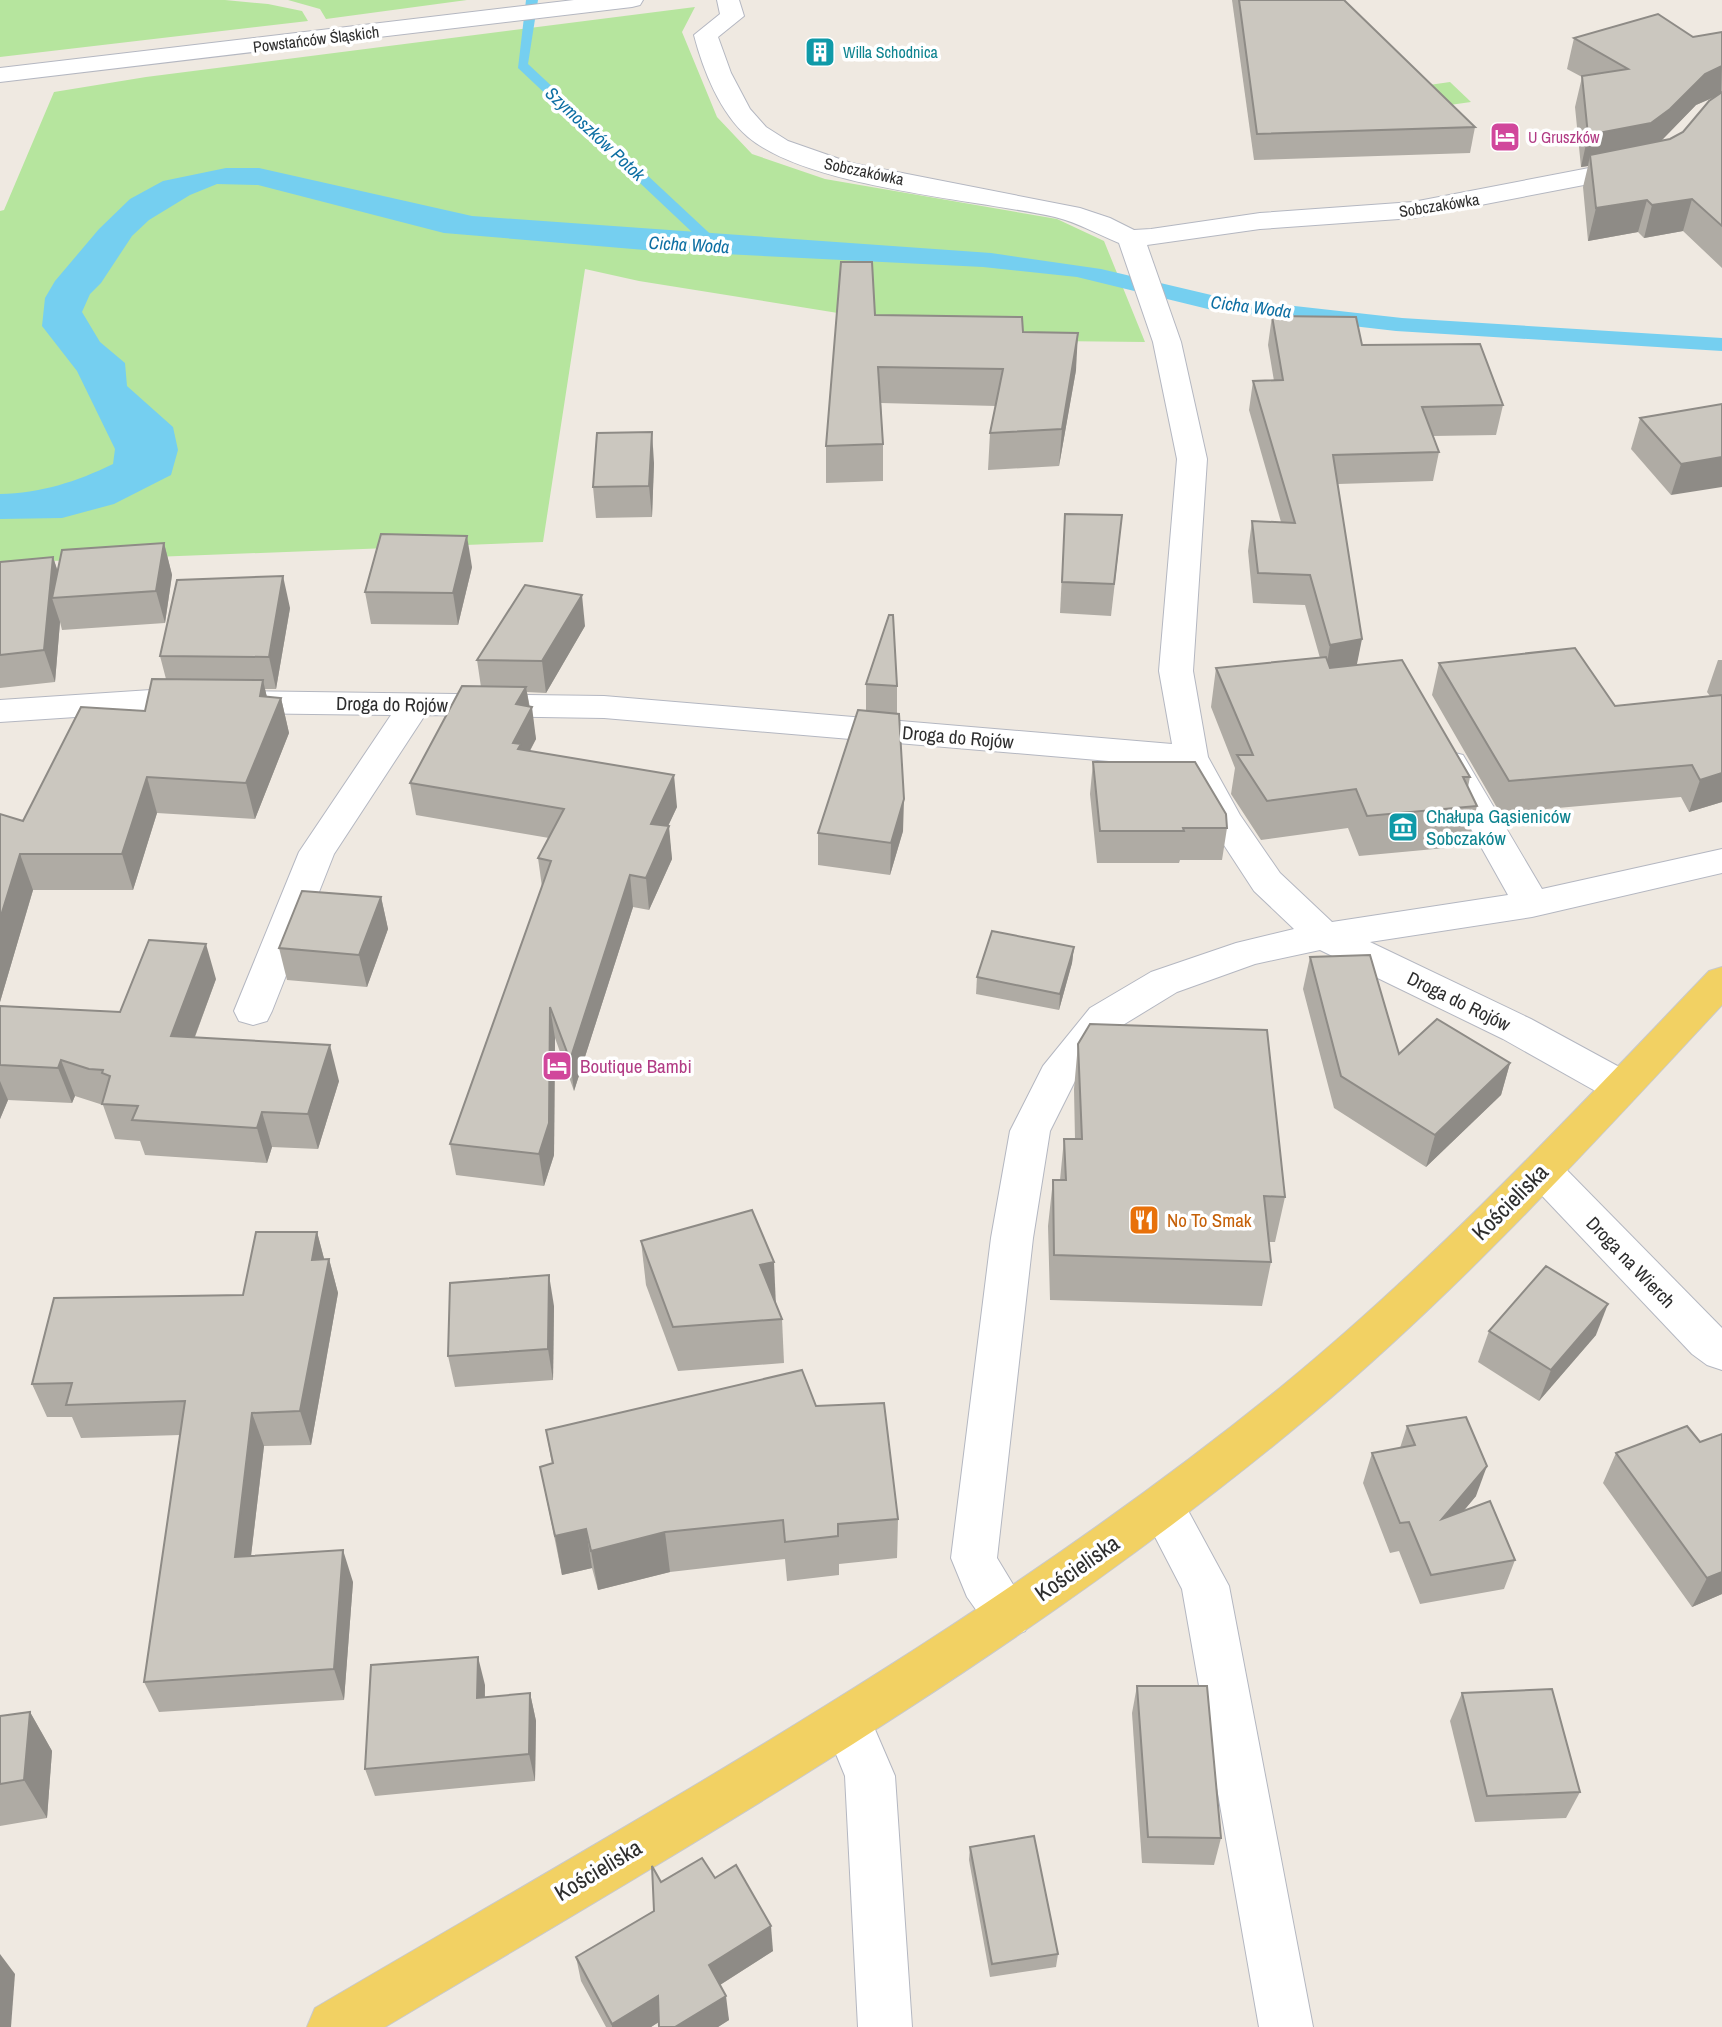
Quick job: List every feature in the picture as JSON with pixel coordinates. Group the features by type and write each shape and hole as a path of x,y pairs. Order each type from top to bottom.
{"main road":[{"name":"Kościeliska","path":"334,2027 847,1720 1099,1554 1297,1401 1418,1294 1542,1170 1722,981"}],"street":[{"name":"Powstańców Śląskich","path":"0,75 349,36 632,0"},
{"name":"Sobczakówka","path":"728,0 732,16 706,35 710,54 745,118 758,134 794,154 870,175 981,193 1090,217 1134,248 1191,233 1258,221 1379,214 1448,205 1653,163 1664,157"},
{"path":"1134,248 1167,342 1192,459 1176,671 1191,757"},
{"name":"Droga do Rojów","path":"0,711 151,701 604,707 1191,757 1225,819 1267,882 1324,936 1517,1029 1620,1086"},
{"path":"253,1011 317,852 416,704"},
{"path":"1437,739 1532,904"},
{"path":"1008,1616 984,1582 974,1558 1012,1238 1030,1131 1063,1066 1104,1018 1164,982 1249,952 1324,936 1532,904 1722,862"},
{"name":"Droga na Wierch","path":"1542,1170 1707,1341 1722,1352"},
{"path":"1162,1506 1205,1586 1286,2027"},
{"path":"847,1720 870,1776 885,2027"}],"green space":[{"path":"0,0 225,0 268,4 302,11 308,21 0,57"},
{"path":"288,0 467,0 326,19 320,9"},
{"path":"695,7 682,32 717,117 752,154 825,179 1057,219 1104,241 1145,342 1053,341 844,314 639,281 585,269 543,542 0,563 0,211 4,210 54,92 146,77"},
{"path":"1450,82 1471,102 1414,110 1394,90"}],"water":[{"name":"Cicha Woda","path":"226,168 259,168 472,216 991,253 1101,269 1224,298 1402,318 1722,338 1722,351 1396,331 1212,310 1077,277 983,267 645,250 444,233 258,185 217,184 190,195 149,220 132,236 101,283 90,294 82,312 100,342 125,363 127,386 173,427 178,450 171,475 114,504 62,518 0,519 0,494 58,485 113,464 115,449 77,371 42,326 45,298 55,281 99,229 130,199 163,181"}],"building":[{"path":"1239,0 1344,0 1475,127 1257,134"},
{"path":"1658,14 1693,37 1722,32 1722,66 1705,74 1670,109 1651,123 1588,135 1582,76 1628,69 1574,38"},
{"path":"1722,92 1722,226 1692,199 1652,205 1647,200 1596,208 1590,155 1670,139 1683,132 1709,101"},
{"path":"841,262 872,262 875,315 1022,317 1023,332 1078,333 1062,429 990,433 1003,369 878,367 883,444 826,446"},
{"path":"1272,316 1356,317 1362,345 1480,344 1503,405 1422,407 1439,452 1333,455 1362,639 1330,645 1310,575 1258,573 1252,521 1295,523 1253,381 1283,380"},
{"path":"1722,404 1722,457 1681,464 1640,418"},
{"path":"652,432 649,486 593,487 597,433"},
{"path":"1065,514 1122,515 1114,584 1062,582"},
{"path":"381,534 467,536 453,593 365,592"},
{"path":"164,543 156,591 52,598 62,550"},
{"path":"53,557 44,650 0,655 0,562"},
{"path":"283,576 269,657 160,656 177,580"},
{"path":"525,585 582,595 542,661 477,660"},
{"path":"889,615 893,615 897,686 866,684"},
{"path":"1575,648 1615,706 1722,695 1722,773 1700,780 1692,765 1509,781 1439,663"},
{"path":"1326,657 1330,668 1402,660 1470,777 1463,777 1477,806 1367,816 1356,789 1267,801 1237,755 1253,755 1216,668"},
{"path":"152,679 263,680 260,696 281,698 246,783 147,777 122,854 20,854 0,919 0,814 23,821 81,707 145,711"},
{"path":"462,686 526,687 516,704 532,707 513,743 521,744 518,749 674,775 651,824 669,826 646,878 630,875 570,1060 550,1007 549,1123 539,1154 450,1144 551,861 538,858 564,809 410,783"},
{"path":"858,710 899,714 904,799 891,843 818,833"},
{"path":"1093,762 1195,762 1226,814 1227,828 1100,831"},
{"path":"302,891 381,897 359,955 279,948"},
{"path":"992,931 1074,947 1060,994 977,977"},
{"path":"149,940 206,944 171,1036 330,1045 308,1114 262,1112 257,1128 132,1120 138,1106 102,1104 110,1076 102,1073 103,1070 89,1069 61,1060 58,1068 0,1065 0,1006 120,1012"},
{"path":"1370,955 1399,1054 1437,1019 1510,1063 1435,1135 1341,1076 1310,957"},
{"path":"1090,1024 1267,1030 1285,1197 1264,1196 1271,1262 1054,1255 1053,1180 1066,1180 1064,1139 1082,1139 1078,1044"},
{"path":"752,1210 774,1262 760,1265 782,1319 673,1327 641,1241"},
{"path":"256,1232 317,1232 312,1260 329,1259 300,1411 252,1413 235,1557 343,1550 334,1669 144,1682 185,1401 66,1405 72,1383 32,1384 54,1298 243,1295"},
{"path":"1546,1266 1608,1304 1551,1370 1489,1331"},
{"path":"549,1275 548,1349 448,1356 450,1283"},
{"path":"802,1370 816,1406 884,1403 898,1519 838,1524 838,1536 785,1542 783,1520 665,1532 591,1551 586,1529 555,1536 540,1467 553,1463 546,1430"},
{"path":"1466,1417 1487,1466 1442,1519 1490,1501 1515,1560 1431,1575 1409,1522 1400,1523 1372,1453 1415,1445 1407,1426"},
{"path":"1687,1426 1700,1442 1722,1434 1722,1572 1707,1578 1616,1453"},
{"path":"478,1657 477,1698 530,1693 529,1754 365,1769 371,1665"},
{"path":"1137,1686 1207,1686 1221,1838 1148,1837"},
{"path":"1552,1689 1580,1792 1487,1796 1462,1693"},
{"path":"30,1712 24,1780 0,1784 0,1716"},
{"path":"1034,1836 1058,1954 992,1964 970,1847"},
{"path":"702,1858 715,1878 736,1865 771,1926 709,1965 726,1996 675,2027 659,2027 658,1996 612,2024 576,1957 654,1911 652,1866 661,1882"}],"waterway":[{"name":"Szymoszków Potok","path":"532,0 522,65 716,247"}],"place":[{"name":"Willa Schodnica","path":"820,52"},
{"name":"U Gruszków","path":"1505,137"},
{"name":"Chałupa Gąsieniców Sobczaków","path":"1403,827"},
{"name":"Boutique Bambi","path":"557,1066"},
{"name":"No To Smak","path":"1144,1220"}]}
